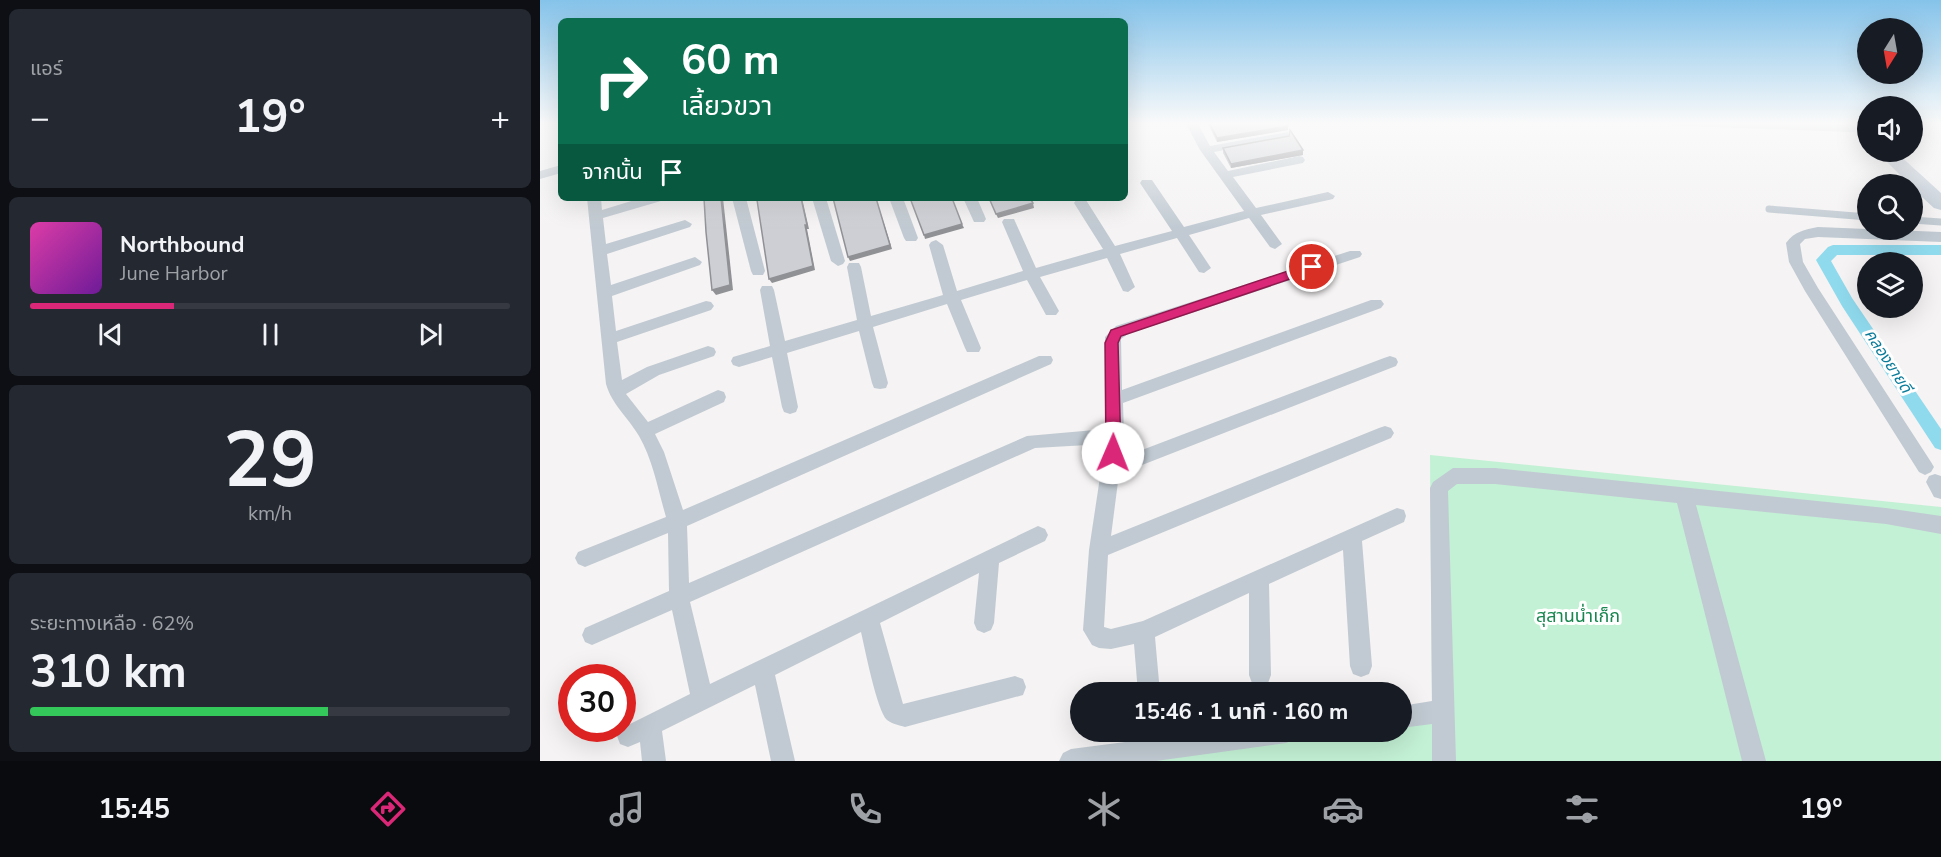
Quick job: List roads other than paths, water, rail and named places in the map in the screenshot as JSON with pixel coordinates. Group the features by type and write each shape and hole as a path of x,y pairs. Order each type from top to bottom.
{"street":[{"path":"1212,158 1275,244"},
{"path":"1225,175 1299,160"},
{"path":"1897,162 1941,204"},
{"path":"540,175 558,170"},
{"path":"1147,183 1204,268"},
{"path":"739,361 1030,274 1112,254 1252,213 1328,196"},
{"path":"636,201 595,207 609,339 617,391 645,431 655,452 677,521 679,598 703,701"},
{"path":"741,201 758,271"},
{"path":"820,201 837,261"},
{"path":"897,201 911,238"},
{"path":"971,201 979,219"},
{"path":"1082,202 1128,287"},
{"path":"1009,222 1030,274 1051,311"},
{"path":"600,251 685,224"},
{"path":"1934,480 1812,291 1796,262 1793,243 1800,235 1818,232 1941,237"},
{"path":"936,245 952,298 973,348"},
{"path":"1355,254 1116,333 1111,343 1114,436 1112,469 1099,550 1093,630 1099,638 1111,639 1144,631 1397,516"},
{"path":"604,293 695,262"},
{"path":"854,267 864,324 880,383"},
{"path":"767,290 790,407"},
{"path":"1113,400 1376,304"},
{"path":"609,339 706,306"},
{"path":"617,391 653,371 708,352"},
{"path":"585,558 677,521 1045,360"},
{"path":"1112,469 1390,362"},
{"path":"645,431 717,397"},
{"path":"1099,550 1385,433"},
{"path":"592,635 1033,441 1114,436"},
{"path":"1444,761 1439,488 1444,481 1453,476 1495,476 1886,516 1941,525"},
{"path":"1684,495 1754,761"},
{"path":"636,732 1038,535"},
{"path":"1352,536 1361,666"},
{"path":"984,623 990,558"},
{"path":"1258,579 1260,675"},
{"path":"868,618 891,707 896,713 905,716 1015,687"},
{"path":"1144,631 1148,682"},
{"path":"763,671 783,761"},
{"path":"1412,715 1443,711"},
{"path":"650,725 654,761"},
{"path":"1071,761 1217,742"}],"lane":[{"path":"1769,209 1857,215"},
{"path":"1923,221 1941,222"}],"waterway":[{"name":"คลองยายดี","path":"1941,250 1833,250 1823,260 1847,302 1941,443"}],"park label":[{"name":"สุสานน่ำเก็ก","path":"1578,616"}]}
